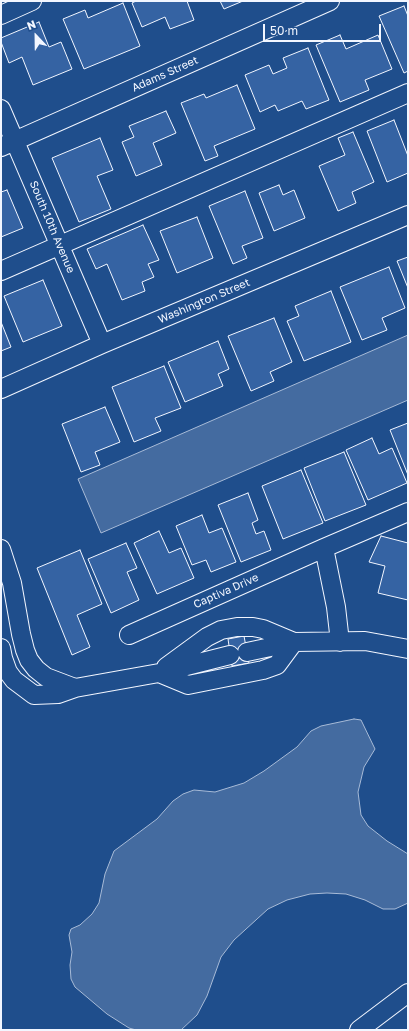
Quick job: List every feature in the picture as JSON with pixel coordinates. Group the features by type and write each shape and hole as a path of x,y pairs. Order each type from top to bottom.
{"street":[{"path":"1,15 32,1"},
{"name":"Adams Street","path":"8,144 330,1"},
{"path":"1,271 408,93"},
{"name":"South 10th Avenue","path":"1,109 8,144 60,246 102,344"},
{"name":"Washington Street","path":"1,390 102,344 408,215"},
{"name":"Captiva Drive","path":"129,635 324,548 404,516"},
{"path":"324,548 336,607 340,642"},
{"path":"1,550 12,583 21,634 29,660 36,669 46,677 75,688"},
{"path":"159,672 207,637 221,630 237,627 253,627 263,629 294,642"},
{"path":"1,648 8,672 14,680 34,695 58,694 75,688 159,672 294,642 365,641 408,649"},
{"path":"159,672 188,685 263,670 277,665 294,642"},
{"path":"359,1030 408,993"}],"water":[{"path":"408,335 408,400 101,533 78,479"},
{"path":"354,719 361,720 375,749 364,767 358,792 361,815 368,826 387,841 408,854 408,903 395,909 383,909 365,900 346,894 327,893 310,894 287,900 268,909 234,940 221,957 207,996 197,1015 181,1030 136,1030 129,1028 107,1014 75,987 71,979 70,965 72,952 69,935 71,929 80,925 92,914 99,903 105,874 114,851 157,819 173,801 183,794 194,790 215,792 244,783 264,771 297,747 311,731 321,726"}],"building":[{"path":"136,1 187,1 194,20 170,29 165,17 142,27 132,3"},
{"path":"220,1 243,1 224,9"},
{"path":"123,3 140,46 84,69 63,19 85,10 88,18"},
{"path":"404,6 408,16 408,71 404,73 379,16"},
{"path":"39,22 49,47 61,42 72,69 33,85 22,57 9,63 1,42 1,38"},
{"path":"340,35 346,49 378,35 392,69 365,80 369,90 340,102 316,45"},
{"path":"308,48 329,100 306,109 302,101 278,111 275,105 260,112 245,75 269,65 273,74 287,68 283,58"},
{"path":"237,85 255,129 214,146 218,156 205,161 181,103 204,94 206,98"},
{"path":"166,111 176,133 153,143 162,165 136,176 122,142 134,137 129,126"},
{"path":"394,120 408,156 408,173 387,182 367,131"},
{"path":"353,132 374,182 352,192 356,203 338,211 319,166 345,155 338,138"},
{"path":"100,138 113,170 97,176 111,209 79,222 52,158"},
{"path":"279,185 283,195 294,190 305,218 274,231 259,193"},
{"path":"7,190 23,228 1,237 1,192"},
{"path":"245,191 263,238 242,246 247,258 233,264 209,206"},
{"path":"197,217 213,258 177,273 160,231"},
{"path":"143,225 159,260 148,264 154,277 142,282 145,291 122,300 107,264 96,269 87,249"},
{"path":"408,257 408,288 397,261"},
{"path":"389,267 405,308 382,318 387,330 362,340 340,287"},
{"path":"43,280 62,326 23,342 4,296"},
{"path":"331,291 351,342 304,361 287,321 299,316 295,306"},
{"path":"274,318 292,362 270,372 274,381 251,391 228,336"},
{"path":"1,322 11,347 1,351"},
{"path":"218,341 229,369 218,374 223,386 185,402 168,362"},
{"path":"164,366 181,408 155,418 161,431 134,442 112,387"},
{"path":"105,407 120,442 95,452 100,465 81,472 62,424"},
{"path":"408,423 408,475 390,430"},
{"path":"372,438 379,454 392,448 407,483 368,500 346,450"},
{"path":"344,452 366,505 325,521 304,468"},
{"path":"301,470 323,523 283,539 262,486"},
{"path":"248,493 258,520 252,523 256,534 264,531 271,550 241,562 218,505"},
{"path":"202,515 209,533 222,528 236,562 211,572 206,560 192,565 176,526"},
{"path":"159,531 169,553 181,548 194,578 157,594 134,543"},
{"path":"381,536 408,543 408,600 378,593 385,566 369,562"},
{"path":"126,543 137,568 127,572 139,600 111,613 88,559"},
{"path":"80,550 102,604 77,615 90,647 72,655 37,568"},
{"path":"244,636 249,663 232,666 228,639"}]}
